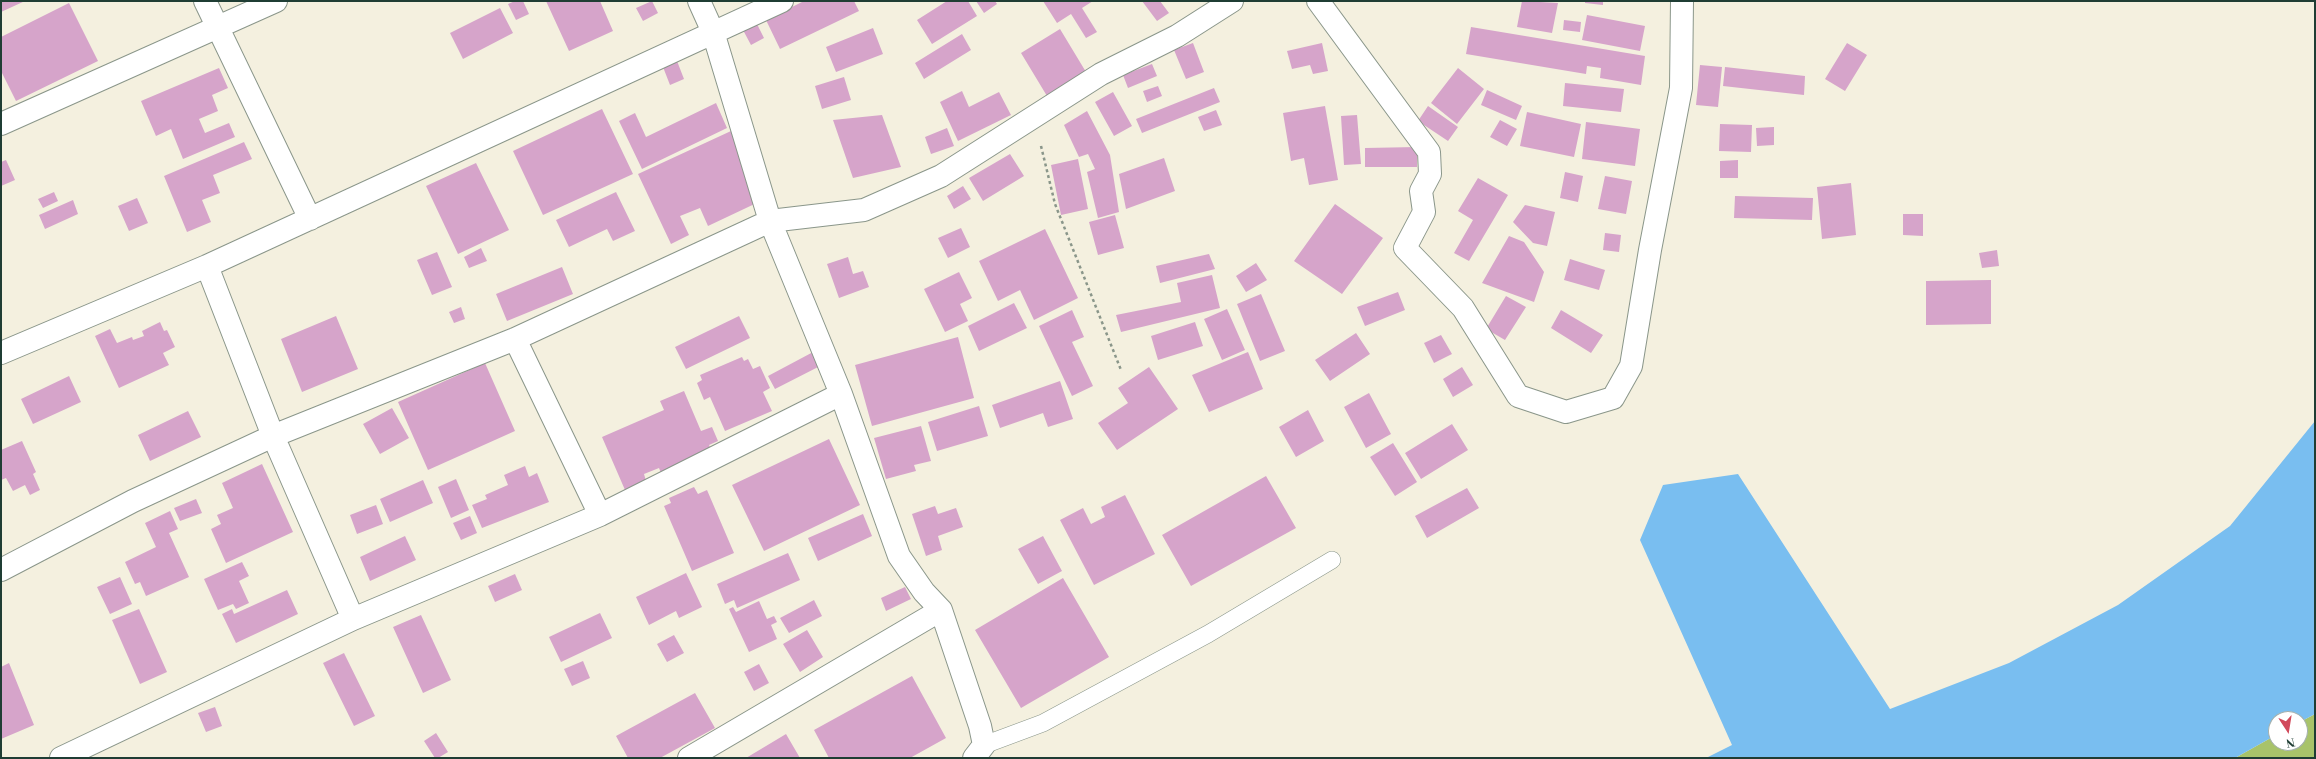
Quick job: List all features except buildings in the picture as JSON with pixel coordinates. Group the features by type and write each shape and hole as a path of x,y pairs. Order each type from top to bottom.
{"street":[{"path":"206,1 217,28 310,219"},
{"path":"1,124 276,1"},
{"path":"699,1 714,32 770,221 841,394 899,556 924,592 941,610 980,726 979,752"},
{"path":"1,353 207,266 782,1"},
{"path":"1,570 133,501 273,436 515,339 770,221 864,210 940,176 1101,74 1177,36 1232,1"},
{"path":"1318,1 1429,152 1430,174 1421,191 1424,212 1406,248 1463,308 1518,396 1566,412 1613,398 1631,366 1650,250 1681,88 1682,1"},
{"path":"207,266 273,436 353,619"},
{"path":"515,339 600,515"},
{"path":"61,758 353,619 600,515 841,394"},
{"path":"690,758 941,610"}],"lane":[{"path":"979,752 1043,723 1208,634 1332,560"}],"path":[{"path":"1034,116 1055,204 1121,370"}],"green space":[{"path":"2315,714 2315,758 2235,758 2268,739 2268,751 2308,751 2308,718"}],"water":[{"path":"2315,421 2315,714 2308,718 2308,711 2268,711 2268,739 2235,758 1706,758 1732,745 1640,540 1663,485 1738,474 1890,709 2009,663 2118,605 2230,526"}]}
